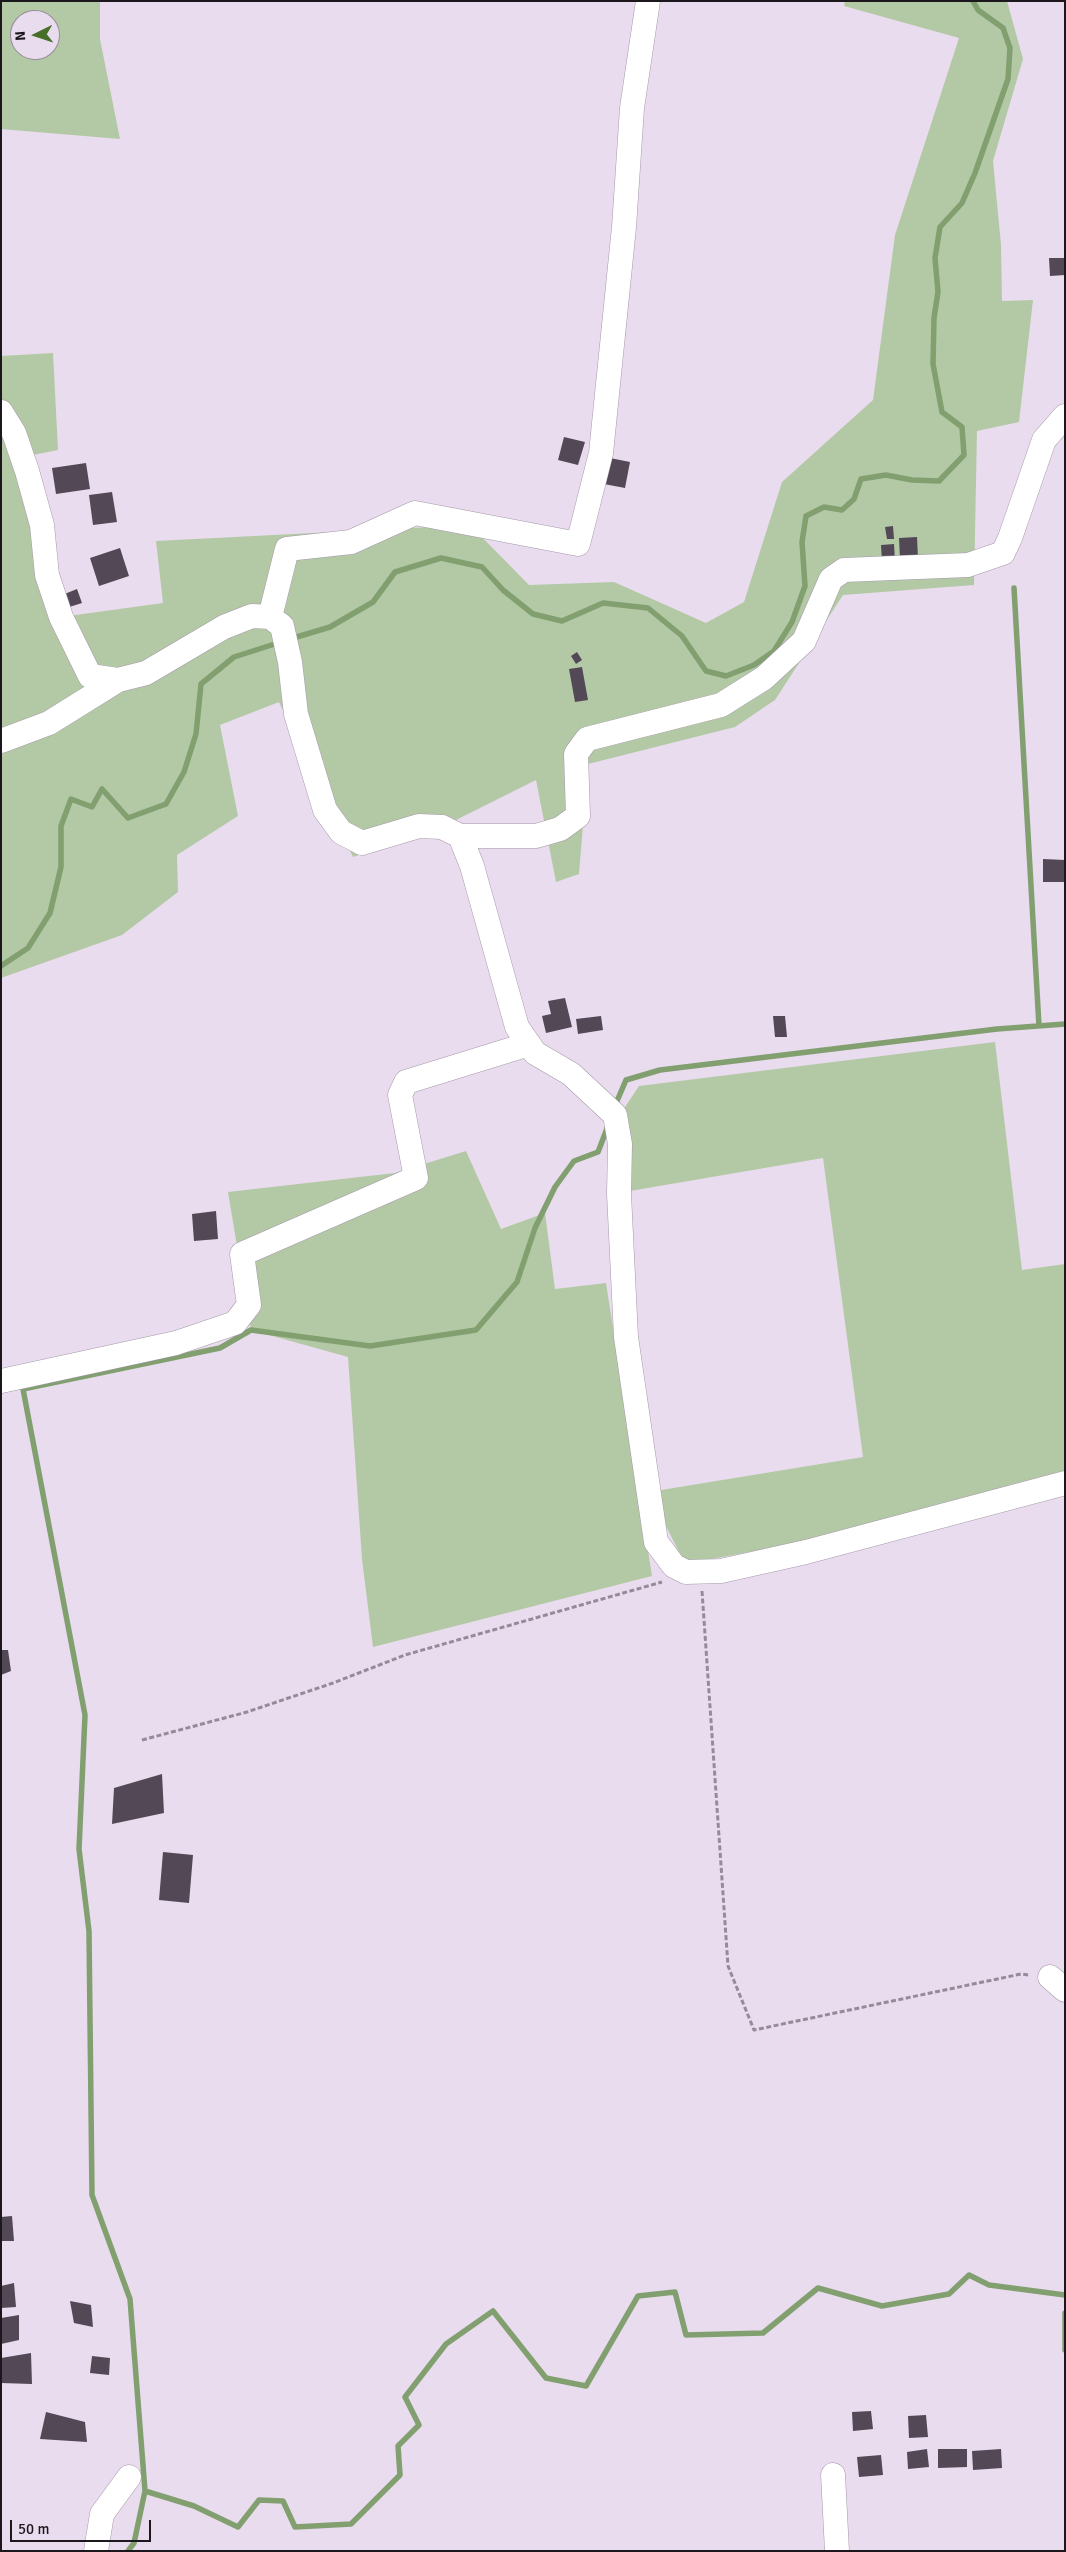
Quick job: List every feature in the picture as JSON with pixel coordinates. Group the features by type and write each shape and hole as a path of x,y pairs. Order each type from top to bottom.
{"street":[{"path":"270,617 286,550 350,542 415,514 578,544 601,453 624,227 632,108 648,1"},
{"path":"1,412 14,433 27,471 42,526 47,575 60,617 90,676 118,680"},
{"path":"1,741 49,723 118,680 146,673 224,627 252,616 270,617 282,626 290,662 296,714 326,810 341,832 362,843 419,826 442,827 460,836 536,836 560,829 578,816 576,754 588,739 721,705 764,678 804,641 831,579 844,570 968,565 1003,554 1044,440 1065,416"},
{"path":"460,836 472,866 517,1027 535,1053 572,1074 615,1115 620,1144 620,1213 626,1337 656,1542 674,1566 693,1573 806,1552 1065,1483"},
{"path":"1,1381 176,1343 235,1323 249,1305 242,1254 416,1178 400,1095 406,1082 528,1044"},
{"path":"833,2475 836,2551"},
{"path":"96,2551 102,2514 129,2477"}],"path":[{"path":"142,1740 247,1712 333,1683 404,1655 693,1573 728,1966 754,2030 1021,1974 1058,1983"}],"green space":[{"path":"1,1 100,1 100,39 120,139 1,129"},
{"path":"845,1 1007,1 1023,59 993,161 1001,245 1002,301 1033,300 1019,422 977,431 974,585 843,595 775,700 735,727 588,764 579,874 556,882 536,780 442,827 353,857 279,702 220,725 238,816 177,855 178,892 122,935 1,978 1,356 53,353 58,450 23,457 61,617 163,603 156,541 470,525 529,585 614,582 706,623 744,602 782,482 873,400 895,235 959,38 844,6"},
{"path":"995,1042 1022,1270 1065,1264 1065,1493 685,1564 649,1492 863,1457 823,1158 630,1191 623,1110 639,1086"},
{"path":"466,1151 501,1229 545,1213 555,1289 606,1283 652,1576 373,1647 362,1559 348,1357 251,1330 228,1192 395,1173"}],"building":[{"path":"1049,258 1065,258 1065,275 1050,276"},
{"path":"564,437 585,442 578,465 558,460"},
{"path":"610,458 630,462 625,488 604,484"},
{"path":"86,463 90,489 56,494 52,468"},
{"path":"112,492 117,522 93,525 89,495"},
{"path":"893,526 894,539 887,539 885,527"},
{"path":"917,537 918,559 900,559 899,538"},
{"path":"894,544 895,561 882,562 881,545"},
{"path":"120,548 129,576 99,586 90,558"},
{"path":"77,589 82,603 66,608 62,595"},
{"path":"577,652 582,660 576,664 571,656"},
{"path":"582,667 588,700 575,702 569,669"},
{"path":"1043,859 1065,860 1065,882 1043,882"},
{"path":"565,998 572,1027 546,1033 542,1016 551,1014 548,1001"},
{"path":"601,1016 603,1030 578,1034 576,1019"},
{"path":"773,1016 785,1016 787,1037 775,1037"},
{"path":"216,1211 218,1239 194,1241 192,1214"},
{"path":"1,1650 8,1650 11,1671 1,1675"},
{"path":"162,1774 164,1813 112,1824 114,1788"},
{"path":"163,1852 193,1855 189,1903 159,1900"},
{"path":"12,2216 14,2241 1,2241 1,2217"},
{"path":"14,2283 16,2307 1,2308 1,2286"},
{"path":"70,2301 91,2305 93,2327 74,2323"},
{"path":"19,2315 19,2340 1,2344 1,2318"},
{"path":"31,2353 32,2384 1,2383 1,2358"},
{"path":"92,2356 110,2358 109,2375 90,2373"},
{"path":"871,2411 873,2429 853,2431 852,2412"},
{"path":"46,2412 85,2422 87,2442 40,2439"},
{"path":"926,2415 928,2437 909,2438 908,2416"},
{"path":"927,2449 929,2467 908,2469 907,2452"},
{"path":"938,2449 967,2449 967,2467 938,2468"},
{"path":"1001,2449 1002,2468 973,2470 972,2451"},
{"path":"881,2455 883,2475 859,2477 857,2457"}],"waterway":[{"path":"290,639 330,627 373,602 395,572 441,558 482,567 503,590 533,614 562,621 603,603 648,608 682,636 706,671 726,676 754,665 774,651 792,622 805,586 802,542 806,516 824,507 842,510 854,499 861,479 886,475 912,480 939,481 964,455 962,427 942,412 933,364 934,318 938,292 935,258 940,227 962,203 975,173 1008,79 1010,48 1003,28 978,10 973,1"},
{"path":"1014,588 1039,1026"},
{"path":"1,966 28,948 50,913 61,867 61,826 71,799 92,807 102,789 128,818 166,804 184,772 196,734 201,684 234,657 281,642"},
{"path":"614,1108 626,1080 660,1070 997,1029 1065,1024"},
{"path":"608,1126 598,1152 574,1161 555,1187 535,1228 517,1282 476,1330 370,1346 251,1330 220,1348 23,1389 85,1715 79,1849 89,1931 92,2195 130,2299 145,2491 194,2506 238,2527 259,2500 283,2501 295,2527 351,2524 400,2475 398,2446 419,2425 405,2397 446,2344 493,2311 546,2378 586,2386 638,2296 675,2292 686,2335 763,2333 818,2288 882,2306 949,2294 969,2275 989,2285 1065,2295"},
{"path":"1065,2313 1065,2350"},
{"path":"128,2551 134,2543 145,2491"}]}
